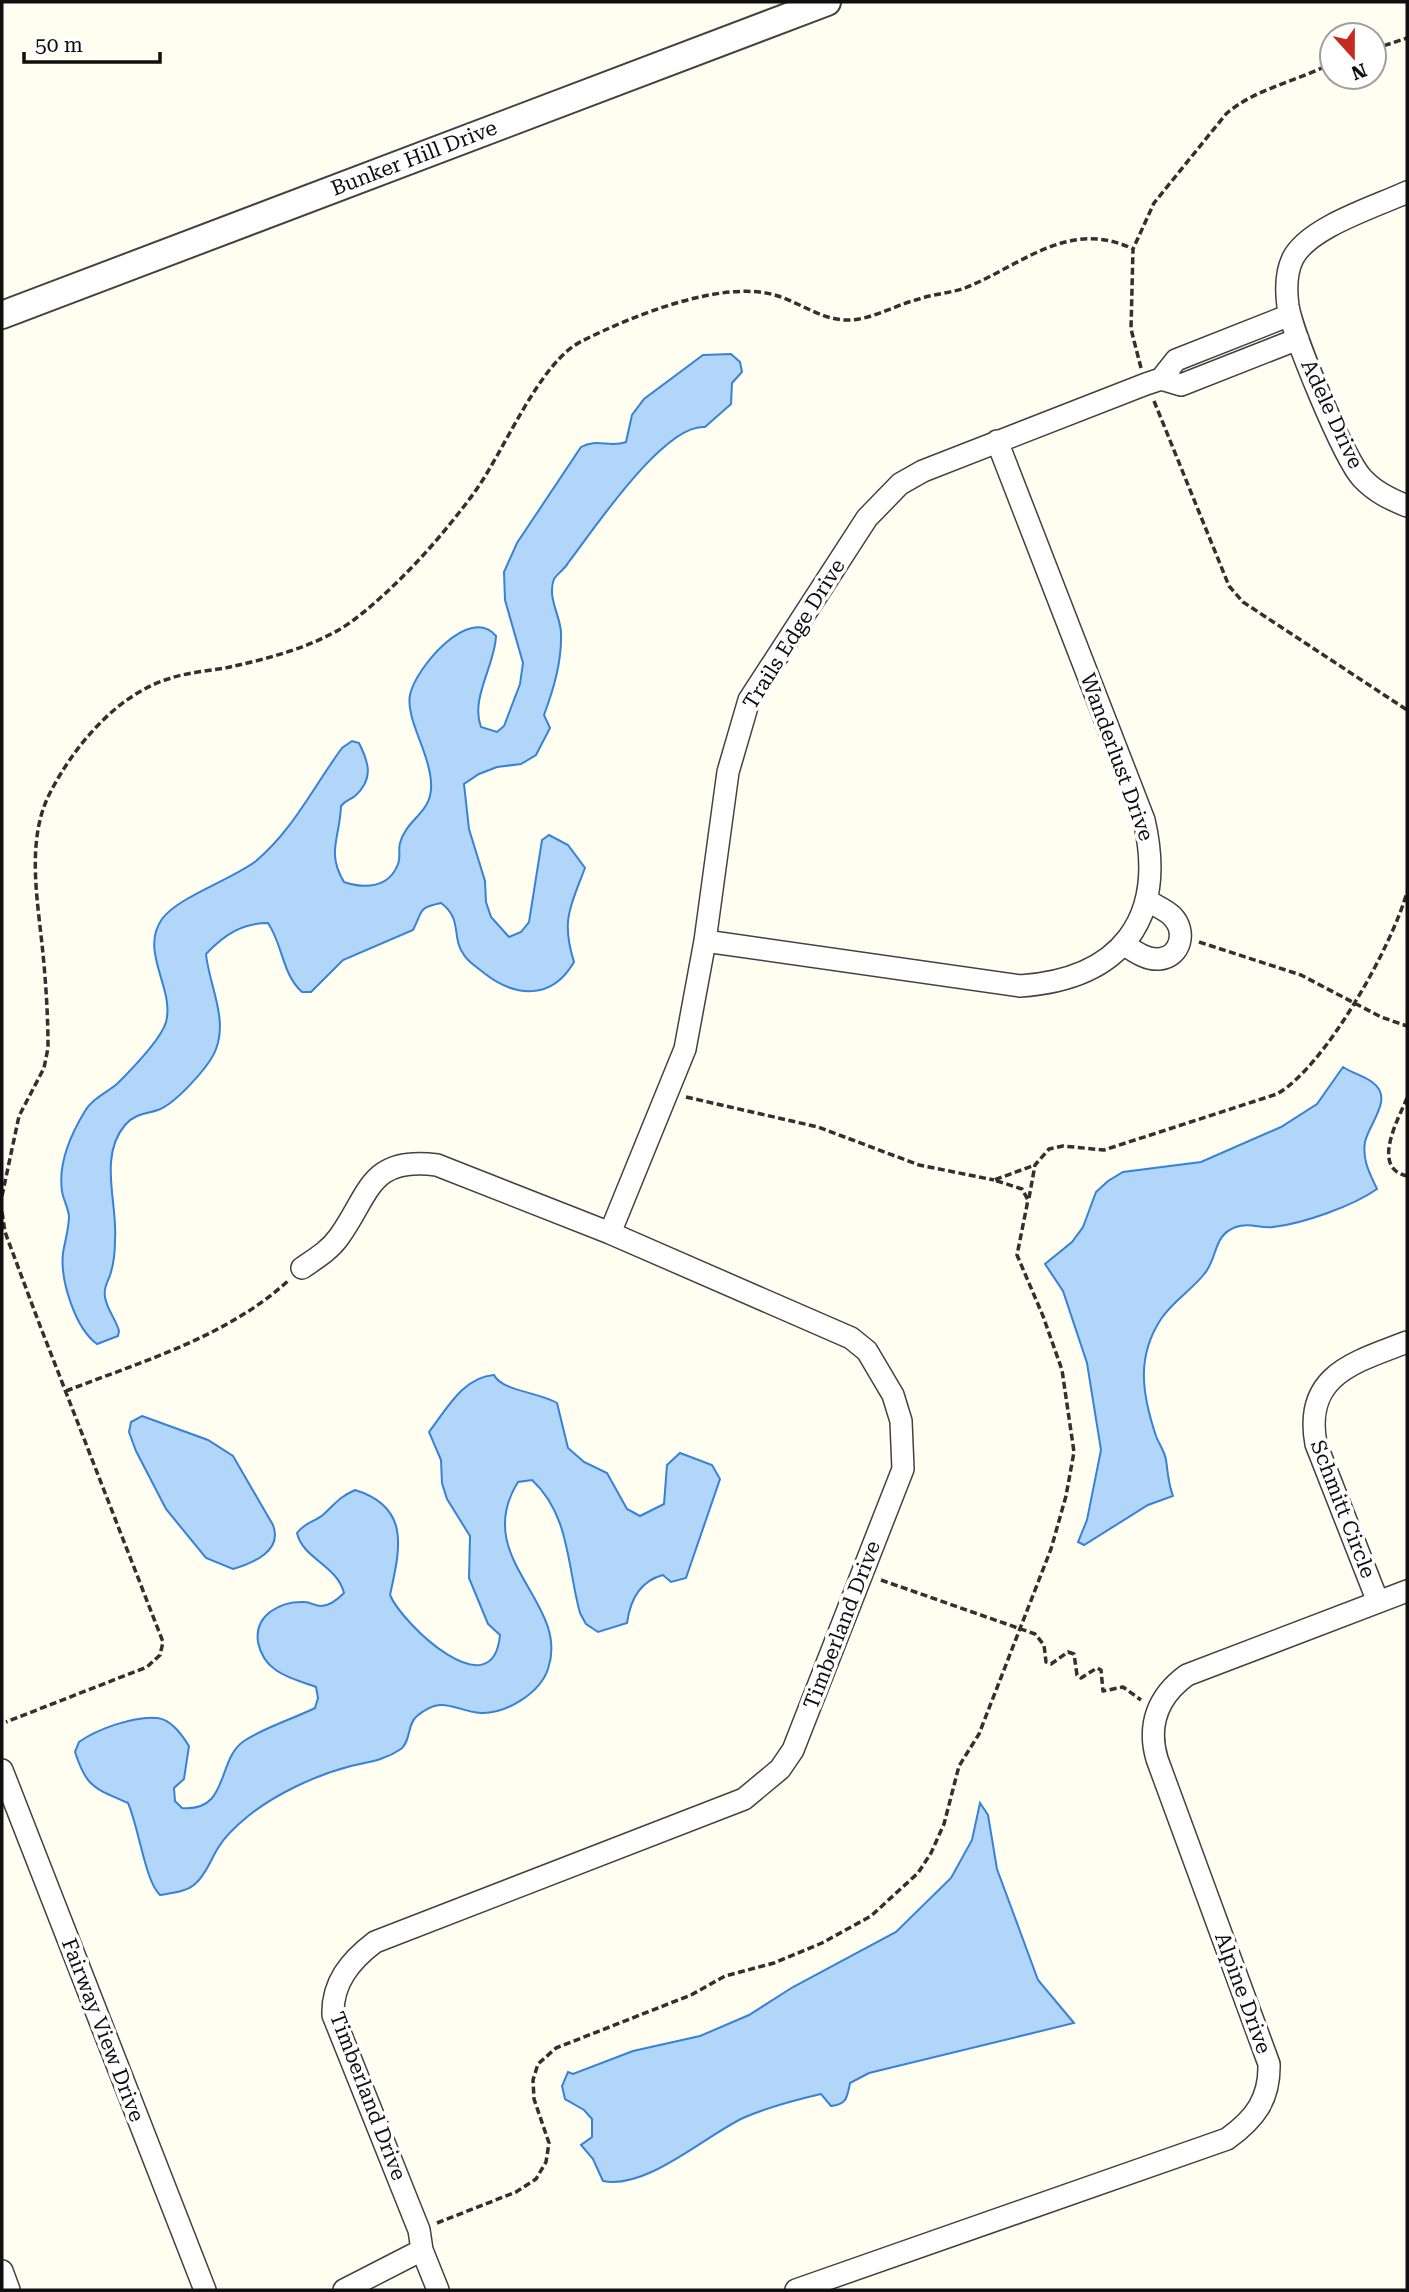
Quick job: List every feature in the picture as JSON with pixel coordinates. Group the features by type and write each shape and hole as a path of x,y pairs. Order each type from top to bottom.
{"street":[{"name":"Bunker Hill Drive","path":"2,315 827,2"},
{"name":"Adele Drive","path":"1407,192 1311,236 1293,258 1287,280 1290,314 1298,339 1347,454 1361,477 1383,496 1407,506"},
{"name":"Trails Edge Drive","path":"610,1233 685,1049 705,941 728,772 749,700 867,518 900,484 923,471 1154,382 1176,360 1290,314"},
{"name":"Trails Edge Drive","path":"1154,382 1181,384 1298,339"},
{"name":"Wanderlust Drive","path":"998,441 1144,820 1150,845 1149,901"},
{"path":"705,941 1020,986 1048,984 1097,964 1123,944 1149,901 1172,916 1181,936 1178,948 1168,957 1158,960 1146,958 1123,944"},
{"name":"Timberland Drive","path":"302,1268 323,1254 339,1238 368,1185 384,1172 420,1163 437,1165 610,1233 831,1329 867,1351 893,1395 904,1446 903,1469 793,1749 780,1769 763,1786 744,1799 375,1942 348,1965 332,2000 333,2015 419,2230 424,2253"},
{"name":"Schmitt Circle","path":"1378,1602 1316,1444 1314,1420 1321,1396 1335,1374 1345,1366 1407,1342"},
{"path":"1157,1712 1169,1689 1186,1675 1407,1591"},
{"name":"Alpine Drive","path":"796,2290 1227,2139 1248,2124 1263,2104 1270,2081 1265,2049 1157,1759 1153,1732 1157,1712"},
{"name":"Fairway View Drive","path":"2,1770 205,2290"},
{"path":"344,2290 424,2253 438,2290"},
{"path":"2,2271 9,2290"}],"path":[{"path":"1388,44 1407,38"},
{"path":"1318,70 1238,103 1226,114 1154,203 1133,249 1131,329 1135,351 1154,382 1229,586 1243,602 1407,710"},
{"path":"2,1196 19,1116 44,1068 48,1048 36,872 37,837 42,811 51,791 80,748 102,722 127,701 168,679 269,657 353,621 417,562 475,492 556,360 576,344 595,335 699,295 724,291 756,291 778,296 814,313 855,320 918,299 960,290 1008,264 1084,237 1102,237 1133,249"},
{"path":"994,1180 1035,1165 1049,1149 1063,1146 1104,1150 1277,1094 1290,1087 1309,1067 1353,1004 1386,944 1407,892"},
{"path":"1181,936 1301,975 1353,1004 1407,1026"},
{"path":"668,1093 818,1127 919,1165 994,1180 1022,1189 1028,1200"},
{"path":"1407,1098 1387,1150 1400,1175 1407,1176"},
{"path":"432,2225 516,2192 536,2179 547,2162 549,2143 534,2099 533,2080 538,2064 556,2048 691,1995 724,1976 774,1963 822,1943 871,1916 918,1873 936,1843 959,1766 979,1734 1051,1549 1066,1496 1074,1452 1062,1370 1044,1316 1017,1255 1035,1165"},
{"path":"2,1212 5,1232 159,1627 162,1649 160,1655 147,1667 6,1722"},
{"path":"66,1391 199,1339 275,1292 302,1268"},
{"path":"863,1573 1020,1627 1041,1638 1046,1662 1051,1664 1068,1652 1074,1654 1077,1675 1081,1678 1097,1668 1101,1670 1103,1691 1123,1687 1157,1712"}],"water":[{"path":"731,354 740,362 742,372 732,383 731,404 705,427 688,430 650,460 554,579 552,592 561,632 559,664 544,715 550,728 536,755 521,764 497,767 479,774 464,784 469,829 485,881 486,902 491,917 509,937 521,932 529,922 542,840 549,835 568,845 585,868 569,914 568,936 574,962 555,983 544,989 521,991 508,987 484,973 466,958 460,949 452,915 441,903 424,909 413,930 343,960 311,992 302,992 290,977 268,923 250,925 234,931 220,941 206,954 219,1013 216,1049 191,1084 173,1100 158,1110 129,1121 112,1151 115,1248 105,1293 119,1331 118,1336 97,1344 89,1337 76,1315 64,1276 63,1253 69,1216 62,1191 62,1170 75,1129 88,1106 117,1084 137,1063 152,1046 166,1022 166,996 154,944 162,919 180,903 245,868 269,849 292,822 342,748 352,741 359,743 368,771 361,790 341,806 335,845 336,862 344,882 368,886 389,878 398,864 399,845 403,835 430,797 428,764 411,716 410,705 410,695 422,670 432,656 458,634 472,628 485,628 496,636 478,716 481,727 497,732 504,726 520,684 523,663 505,600 504,572 517,543 581,447 593,443 626,442 632,415 644,399 703,355"},
{"path":"1343,1067 1372,1082 1381,1095 1379,1111 1367,1135 1364,1149 1367,1167 1377,1189 1355,1202 1312,1218 1273,1227 1241,1226 1223,1235 1205,1273 1161,1319 1153,1333 1145,1362 1147,1405 1165,1457 1173,1496 1148,1505 1084,1545 1078,1542 1087,1520 1101,1450 1087,1363 1063,1291 1045,1264 1072,1242 1083,1227 1096,1192 1108,1181 1123,1172 1201,1162 1281,1127 1317,1104"},
{"path":"494,1375 505,1385 557,1403 568,1448 584,1462 607,1473 627,1509 640,1516 664,1504 667,1465 680,1453 712,1465 720,1479 686,1578 671,1582 663,1575 648,1582 634,1600 627,1623 598,1632 586,1624 580,1613 565,1542 554,1509 532,1480 518,1482 506,1509 506,1534 512,1557 546,1622 551,1645 548,1669 538,1686 521,1700 501,1710 481,1713 442,1705 426,1709 414,1719 401,1749 383,1758 351,1766 296,1786 270,1801 227,1835 195,1884 183,1890 160,1895 150,1878 128,1803 100,1790 88,1780 75,1752 79,1742 127,1721 157,1718 167,1721 189,1746 184,1779 174,1788 175,1801 182,1808 197,1807 208,1802 215,1794 235,1749 244,1741 315,1708 318,1698 316,1687 288,1677 272,1667 261,1652 258,1632 265,1617 278,1607 296,1602 324,1606 344,1593 335,1575 306,1549 297,1533 341,1498 355,1490 386,1507 393,1519 398,1546 390,1595 412,1624 447,1654 466,1663 482,1665 494,1656 500,1635 488,1624 469,1578 470,1536 447,1499 442,1483 441,1460 429,1432 464,1388 483,1377"},
{"path":"142,1416 208,1440 233,1456 273,1525 274,1542 270,1549 257,1559 233,1569 206,1558 166,1509 136,1451 129,1432 131,1422"},
{"path":"980,1803 988,1815 997,1869 1038,1980 1074,2023 869,2073 850,2083 847,2096 840,2104 831,2106 821,2094 772,2107 728,2126 656,2170 620,2182 603,2181 593,2159 581,2145 592,2137 592,2119 584,2110 565,2099 562,2086 568,2072 573,2074 633,2051 700,2036 749,2015 793,1987 896,1932 951,1878 972,1840"}]}
